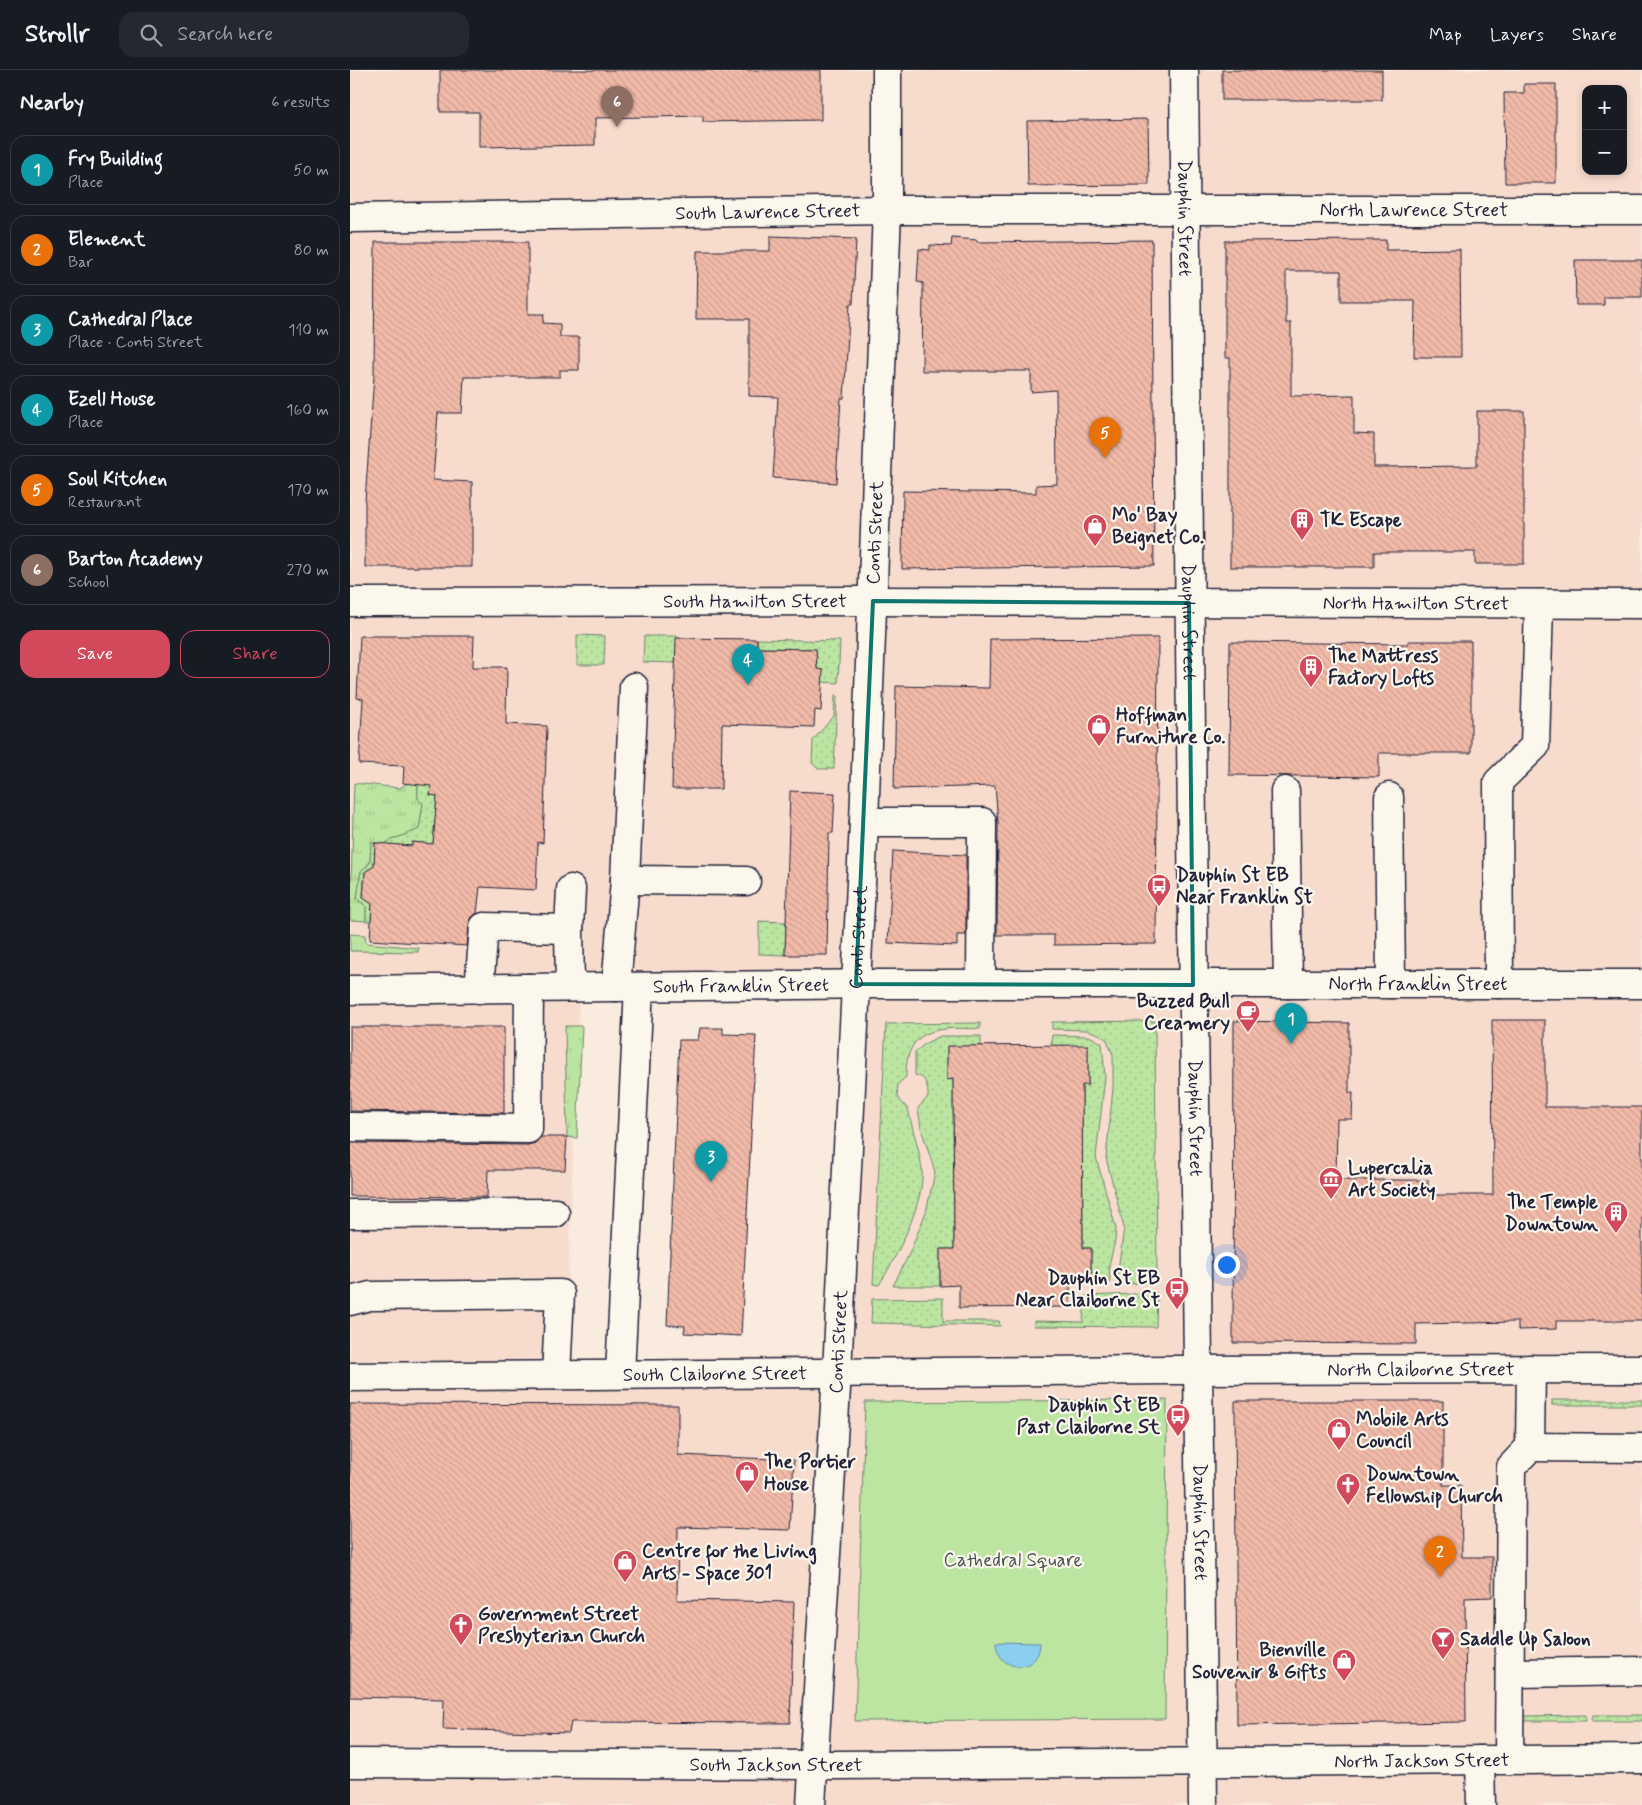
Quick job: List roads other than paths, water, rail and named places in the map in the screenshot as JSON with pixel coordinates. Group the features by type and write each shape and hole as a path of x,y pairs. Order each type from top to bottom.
{"street":[{"name":"Conti Street","path":"811,1805 838,1372 864,822 887,210 887,70"},
{"name":"Dauphin Street","path":"1184,70 1193,985 1200,1370 1203,1805"},
{"name":"South Lawrence Street","path":"350,218 887,210 1185,212"},
{"name":"North Lawrence Street","path":"1185,212 1642,210"},
{"name":"South Hamilton Street","path":"350,602 873,601 1189,603"},
{"name":"North Hamilton Street","path":"1189,603 1642,604"},
{"path":"1499,984 1498,782 1535,746 1539,604"},
{"path":"620,1374 628,987 625,880 634,687"},
{"path":"1284,791 1288,984"},
{"path":"1389,797 1391,984"},
{"path":"864,822 982,822 981,983"},
{"path":"625,880 746,881"},
{"path":"570,987 569,930 571,889"},
{"path":"479,989 484,927 569,930"},
{"name":"South Franklin Street","path":"350,990 981,983 1193,985"},
{"name":"North Franklin Street","path":"1193,985 1642,984"},
{"path":"350,1128 528,1129 529,988"},
{"path":"350,1214 556,1213"},
{"path":"350,1301 370,1296 560,1294 556,1375"},
{"path":"1509,1760 1511,1467 1530,1446 1531,1369"},
{"name":"North Claiborne Street","path":"1200,1370 1642,1369"},
{"name":"South Claiborne Street","path":"350,1376 1200,1370"},
{"path":"1530,1446 1642,1448"},
{"path":"1510,1673 1642,1671"},
{"name":"North Jackson Street","path":"1202,1764 1642,1758"},
{"path":"1480,1760 1481,1805"},
{"name":"South Jackson Street","path":"350,1763 1202,1764"}],"water":[{"path":"996,1642 1040,1643 1038,1653 1033,1660 1027,1665 1019,1666 1011,1665 1004,1660 998,1653"}],"place":[{"name":"Barton Academy","path":"617,127"},
{"name":"Soul Kitchen","path":"1105,458"},
{"name":"TK Escape","path":"1302,541"},
{"name":"Mo' Bay Beignet Co.","path":"1095,547"},
{"name":"Ezell House","path":"748,685"},
{"name":"The Mattress Factory Lofts","path":"1311,688"},
{"name":"Hoffman Furniture Co.","path":"1099,747"},
{"name":"Dauphin St EB Near Franklin St","path":"1159,907"},
{"name":"Buzzed Bull Creamery","path":"1248,1033"},
{"name":"Fry Building","path":"1291,1044"},
{"name":"Cathedral Place","path":"711,1182"},
{"name":"Lupercalia Art Society","path":"1331,1200"},
{"name":"The Temple Downtown","path":"1616,1234"},
{"name":"Dauphin St EB Near Claiborne St","path":"1177,1310"},
{"name":"Dauphin St EB Past Claiborne St","path":"1178,1437"},
{"name":"Mobile Arts Council","path":"1339,1451"},
{"name":"The Portier House","path":"747,1494"},
{"name":"Downtown Fellowship Church","path":"1348,1506"},
{"name":"Element","path":"1440,1577"},
{"name":"Centre for the Living Arts - Space 301","path":"625,1583"},
{"name":"Government Street Presbyterian Church","path":"461,1646"},
{"name":"Saddle Up Saloon","path":"1443,1660"},
{"name":"Bienville Souvenir & Gifts","path":"1344,1682"}],"park label":[{"name":"Cathedral Square","path":"1013,1560"}]}
